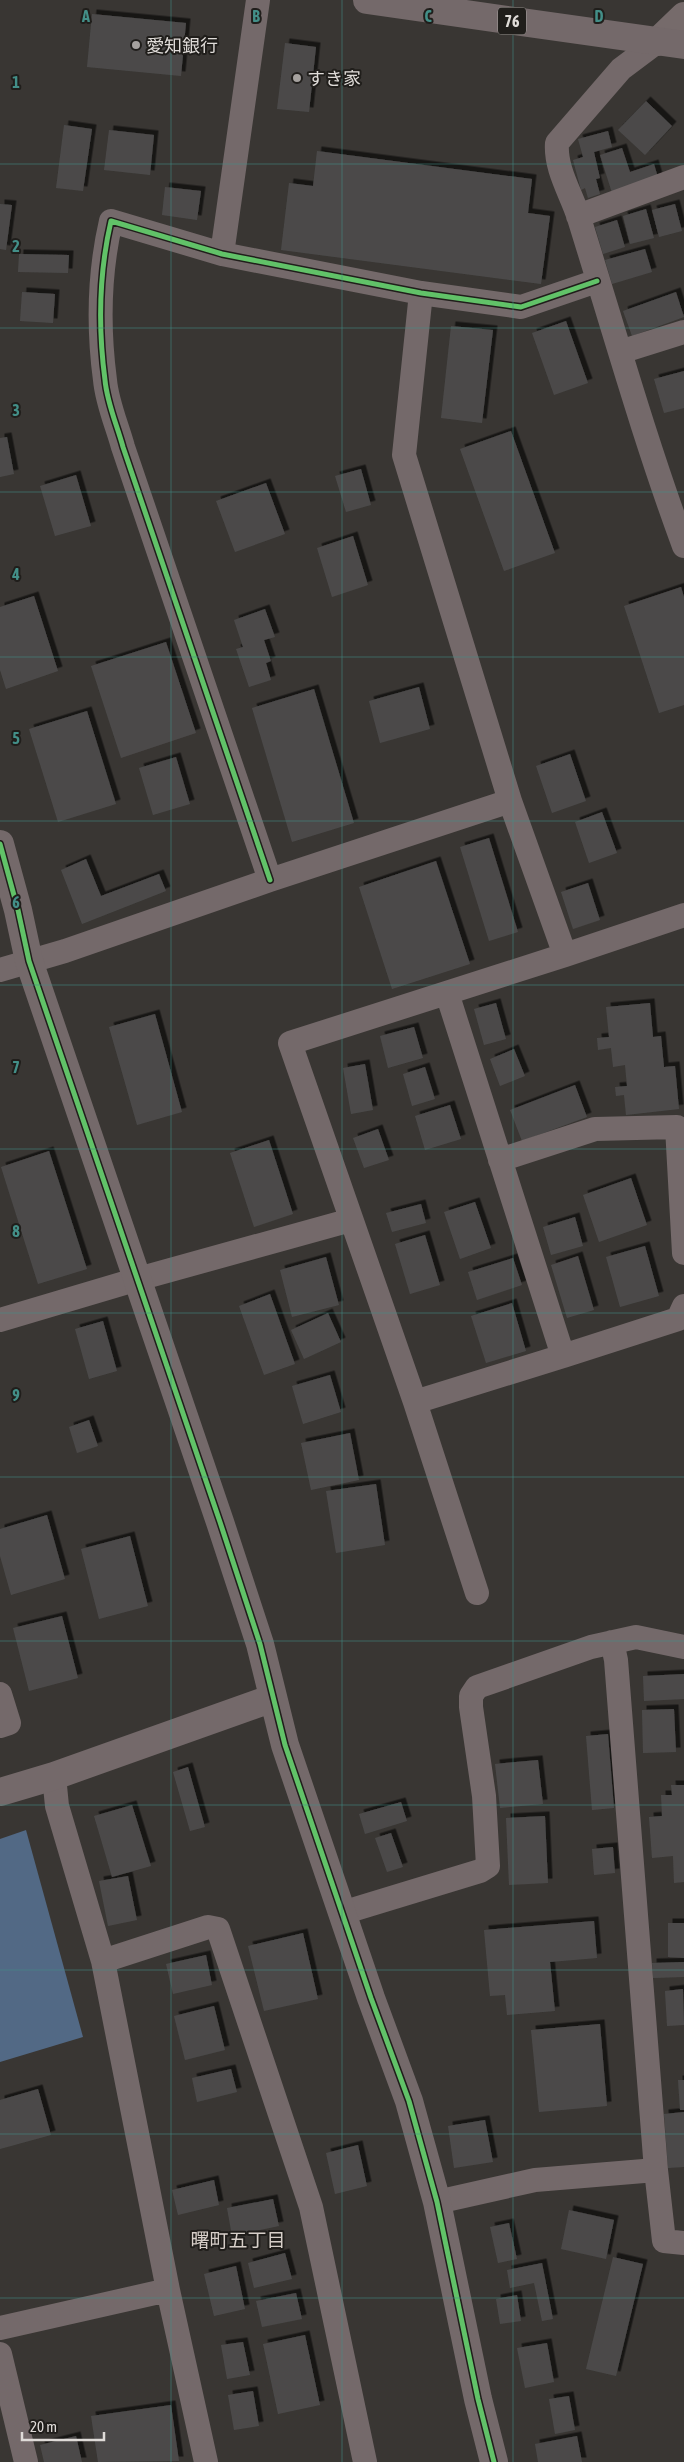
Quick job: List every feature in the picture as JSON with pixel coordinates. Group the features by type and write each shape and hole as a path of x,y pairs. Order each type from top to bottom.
{"main road":[{"path":"657,42 684,16"}],"street":[{"path":"222,254 258,0"},
{"name":"76","path":"367,0 684,45"},
{"path":"657,42 621,69 557,142 556,156 578,216 620,352 680,520 684,546"},
{"path":"578,216 684,177"},
{"path":"270,880 122,447 105,382 101,316 102,256 111,221 222,254 421,293 520,307 597,281"},
{"path":"421,293 404,455 510,801 565,956"},
{"path":"620,352 684,332"},
{"path":"0,970 65,951 270,880 510,801"},
{"path":"0,844 18,910 29,961 260,1644 285,1745 409,2101 437,2202 478,2399 494,2462"},
{"path":"477,1593 415,1402 290,1043 565,956 684,915"},
{"path":"447,993 563,1356"},
{"path":"500,1160 595,1129 677,1126 684,1253"},
{"path":"0,1320 138,1279 351,1220"},
{"path":"415,1402 678,1319 684,1306"},
{"path":"342,1913 480,1871 488,1866 484,1796 471,1696 477,1687 612,1642 636,1636 684,1647"},
{"path":"612,1642 616,1660 656,2170 664,2241 684,2243"},
{"path":"0,1694 9,1723 0,1726"},
{"path":"8,1789 54,1776 273,1698"},
{"path":"54,1776 57,1806 103,1961 168,2290 206,2462"},
{"path":"103,1961 208,1927 218,1929 311,2207 365,2462"},
{"path":"437,2202 535,2180 656,2170"},
{"path":"0,2328 168,2290"},
{"path":"0,2354 26,2462"}],"water":[{"path":"26,1830 83,2037 0,2062 0,1839"}],"building":[{"name":"愛知銀行","path":"92,14 186,23 181,76 87,67"},
{"name":"すき家","path":"285,43 316,47 309,112 277,109"},
{"path":"646,101 672,126 645,155 618,130"},
{"path":"64,125 92,129 83,191 56,188"},
{"path":"109,130 154,135 150,175 104,170"},
{"path":"608,131 612,147 594,152 600,178 596,179 600,194 588,198 585,188 581,190 573,160 583,157 578,139"},
{"path":"622,148 630,172 654,164 659,181 613,196 600,155"},
{"path":"317,151 532,179 528,213 550,216 541,284 281,250 289,183 313,186"},
{"path":"165,187 201,191 197,220 162,215"},
{"path":"0,204 12,205 6,250 0,249"},
{"path":"675,204 682,231 659,237 652,210"},
{"path":"646,209 654,238 630,244 623,216"},
{"path":"617,220 625,247 603,254 595,227"},
{"path":"645,249 652,272 612,284 605,260"},
{"path":"19,254 69,255 68,273 18,272"},
{"path":"22,292 55,294 53,323 20,321"},
{"path":"676,292 684,317 632,336 623,311"},
{"path":"566,321 588,383 554,395 532,333"},
{"path":"451,326 493,330 482,423 441,418"},
{"path":"684,371 684,408 664,413 654,379"},
{"path":"511,431 555,553 504,571 460,449"},
{"path":"7,437 14,474 0,477 0,438"},
{"path":"361,469 371,505 346,512 335,476"},
{"path":"76,475 91,526 55,536 40,486"},
{"path":"266,483 285,534 235,552 216,501"},
{"path":"353,536 368,585 332,597 317,548"},
{"path":"681,587 684,597 684,705 659,713 624,606"},
{"path":"34,596 58,671 6,689 0,670 0,607"},
{"path":"265,609 275,637 264,640 271,661 266,663 271,680 249,687 236,649 243,647 234,620"},
{"path":"166,642 196,733 121,758 91,666"},
{"path":"419,687 430,729 380,743 369,701"},
{"path":"314,689 354,823 292,842 252,708"},
{"path":"87,711 116,804 58,822 29,729"},
{"path":"570,754 586,801 552,813 536,766"},
{"path":"176,757 190,804 153,815 139,768"},
{"path":"602,812 617,853 589,863 575,822"},
{"path":"489,838 518,932 489,941 460,847"},
{"path":"86,859 101,896 159,874 166,891 82,924 61,870"},
{"path":"436,861 470,964 392,989 359,887"},
{"path":"588,883 600,920 573,929 561,892"},
{"path":"496,1003 506,1039 484,1045 474,1009"},
{"path":"650,1003 653,1037 661,1036 664,1067 675,1066 679,1109 626,1115 624,1095 616,1096 615,1087 627,1086 625,1065 613,1067 611,1048 598,1050 597,1038 609,1037 606,1007"},
{"path":"155,1014 182,1112 137,1125 109,1027"},
{"path":"414,1027 423,1058 388,1068 380,1036"},
{"path":"514,1049 525,1076 500,1086 490,1059"},
{"path":"365,1064 373,1110 351,1114 343,1068"},
{"path":"425,1067 435,1099 412,1106 403,1074"},
{"path":"575,1085 587,1117 522,1141 510,1110"},
{"path":"450,1105 461,1139 425,1150 415,1116"},
{"path":"378,1129 389,1160 364,1168 353,1138"},
{"path":"269,1140 293,1214 254,1227 230,1153"},
{"path":"49,1151 87,1269 38,1284 1,1167"},
{"path":"631,1178 647,1225 599,1242 583,1195"},
{"path":"475,1202 491,1248 460,1259 444,1212"},
{"path":"421,1204 426,1223 392,1232 386,1213"},
{"path":"575,1217 583,1246 551,1255 543,1227"},
{"path":"425,1235 440,1285 410,1294 395,1244"},
{"path":"645,1246 659,1296 620,1307 606,1257"},
{"path":"578,1256 594,1310 567,1318 551,1265"},
{"path":"326,1257 339,1305 292,1317 280,1270"},
{"path":"513,1258 522,1285 477,1300 468,1272"},
{"path":"270,1294 295,1364 264,1375 239,1306"},
{"path":"512,1303 526,1351 486,1363 471,1316"},
{"path":"328,1313 341,1342 304,1359 291,1330"},
{"path":"103,1321 117,1371 89,1379 75,1329"},
{"path":"330,1375 341,1412 303,1424 292,1386"},
{"path":"89,1420 98,1446 77,1453 69,1427"},
{"path":"350,1433 359,1480 311,1490 301,1443"},
{"path":"376,1484 385,1545 336,1553 326,1491"},
{"path":"47,1515 65,1579 11,1595 0,1556 0,1529"},
{"path":"130,1536 148,1606 99,1619 81,1549"},
{"path":"62,1616 78,1678 29,1691 13,1628"},
{"path":"684,1674 684,1699 644,1701 643,1676"},
{"path":"674,1709 676,1752 643,1753 642,1710"},
{"path":"608,1734 614,1808 592,1810 586,1736"},
{"path":"538,1760 543,1804 500,1808 495,1764"},
{"path":"188,1767 205,1827 190,1831 173,1772"},
{"path":"671,1785 684,1785 684,1882 674,1883 673,1856 652,1858 649,1817 662,1816 661,1795 672,1795"},
{"path":"401,1802 407,1821 365,1834 359,1814"},
{"path":"132,1805 151,1866 112,1877 94,1816"},
{"path":"545,1816 548,1883 509,1885 506,1818"},
{"path":"391,1833 403,1867 387,1872 375,1838"},
{"path":"613,1847 615,1873 594,1875 592,1849"},
{"path":"128,1876 137,1920 108,1926 99,1881"},
{"path":"594,1921 597,1958 550,1962 555,2011 507,2015 505,1995 490,1996 484,1930"},
{"path":"668,1923 684,1923 684,1958 668,1957"},
{"path":"303,1933 318,1999 264,2011 248,1946"},
{"path":"206,1955 212,1985 173,1994 166,1964"},
{"path":"684,1962 684,1977 653,1978 652,1963"},
{"path":"683,1989 684,2025 667,2026 665,1991"},
{"path":"214,2006 225,2050 185,2060 174,2016"},
{"path":"600,2024 607,2106 539,2112 531,2030"},
{"path":"231,2069 237,2092 197,2102 192,2078"},
{"path":"678,2080 684,2080 684,2110 680,2110"},
{"path":"38,2089 51,2135 0,2149 0,2100"},
{"path":"684,2112 684,2167 668,2168 664,2114"},
{"path":"485,2120 493,2162 454,2168 448,2126"},
{"path":"358,2145 367,2186 335,2194 326,2153"},
{"path":"214,2180 219,2205 178,2215 172,2190"},
{"path":"273,2199 279,2226 232,2236 227,2208"},
{"path":"569,2210 614,2220 606,2259 561,2249"},
{"path":"509,2223 517,2259 498,2263 490,2227"},
{"path":"285,2253 292,2279 254,2288 248,2263"},
{"path":"613,2257 643,2264 616,2376 586,2369"},
{"path":"542,2263 553,2319 542,2321 534,2283 510,2288 507,2270"},
{"path":"236,2266 245,2309 214,2316 204,2274"},
{"path":"296,2293 302,2319 262,2327 256,2301"},
{"path":"517,2295 521,2321 500,2324 496,2299"},
{"path":"305,2335 320,2405 278,2414 263,2344"},
{"path":"243,2342 250,2375 227,2379 221,2345"},
{"path":"547,2343 554,2382 525,2388 517,2348"},
{"path":"253,2391 259,2426 234,2430 228,2395"},
{"path":"569,2396 575,2430 555,2434 549,2399"},
{"path":"171,2405 179,2461 98,2462 91,2416"},
{"path":"76,2436 82,2462 44,2462 40,2445"},
{"path":"577,2436 582,2462 538,2462 535,2444"}],"cycle path":[{"path":"270,880 112,414 105,380 101,340 102,280 111,221 222,254 421,293 521,307 597,281"},
{"path":"0,844 18,910 29,961 260,1644 285,1745 371,1998 409,2101 437,2202 478,2399 494,2462"}],"place":[{"name":"愛知銀行","path":"136,45"},
{"name":"すき家","path":"297,78"}],"district":[{"name":"曙町五丁目","path":"238,2240"}]}
